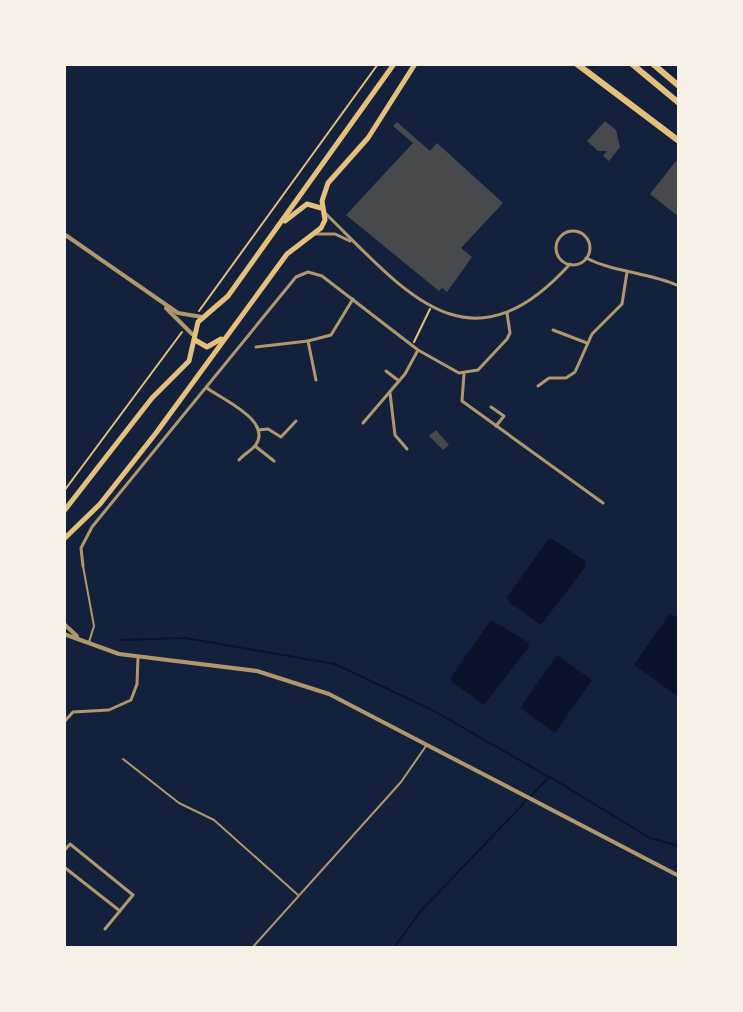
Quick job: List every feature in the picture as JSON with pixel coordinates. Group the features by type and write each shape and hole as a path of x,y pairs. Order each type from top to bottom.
{"highway":[{"path":"577,64 679,141"},
{"path":"632,64 679,103"},
{"path":"653,64 679,86"}],"main road":[{"path":"64,511 152,398 184,368 192,356 193,337 202,317 228,296 394,64"},
{"path":"64,539 100,504 287,254 323,224 322,209 328,183 368,138 415,64"},
{"path":"278,228 304,206 311,204 322,209"},
{"path":"193,337 210,346 227,335"}],"street":[{"path":"322,209 397,285 431,307 469,316 507,313 548,288 570,264 586,258 607,269 661,278 679,286"},
{"path":"570,264 563,261 556,248 558,240 567,232 583,234 588,240 586,258"},
{"path":"64,234 158,301 188,317 202,317"},
{"path":"314,234 335,234 353,243"},
{"path":"538,386 549,378 571,376 587,343 622,304 627,272"},
{"path":"83,566 81,548 92,527 296,277 315,273 418,350 464,374 478,370 507,339 510,333 507,313"},
{"path":"256,347 331,335 353,299"},
{"path":"158,301 193,337"},
{"path":"553,330 587,343"},
{"path":"308,341 316,380"},
{"path":"363,423 390,393 418,350"},
{"path":"386,371 399,381"},
{"path":"464,374 462,401 603,503"},
{"path":"207,388 246,413 258,430 255,446 239,460"},
{"path":"390,393 395,435 407,449"},
{"path":"491,407 504,416 496,426"},
{"path":"258,430 268,429 281,437 296,421"},
{"path":"255,446 274,461"},
{"path":"64,624 89,643"},
{"path":"64,634 138,657 217,664 306,685 679,876"},
{"path":"64,722 73,712 109,710 131,700 137,684 138,657"},
{"path":"64,851 70,844 133,895 105,929"},
{"path":"64,867 120,911"}],"lane":[{"path":"83,566 94,626 89,643"},
{"path":"252,948 401,782 426,745"},
{"path":"123,759 179,803 214,820 299,895"}],"path":[{"path":"195,313 210,299 378,64"},
{"path":"412,344 431,307"},
{"path":"64,491 181,338 181,327"}],"water":[{"path":"552,539 585,561 586,566 541,625 509,602 507,597 548,540"},
{"path":"670,613 679,619 679,697 634,665"},
{"path":"491,620 528,642 529,647 484,705 452,682 451,677"},
{"path":"557,655 592,680 555,733 520,708"}],"building":[{"path":"605,121 616,130 620,147 609,161 603,156 607,151 598,151 587,141"},
{"path":"397,122 430,151 437,143 503,203 461,248 472,257 447,292 442,288 439,291 346,215 413,143 393,126"},
{"path":"676,161 679,163 679,217 650,194"},
{"path":"436,430 449,445 443,450 429,436"}],"waterway":[{"path":"120,640 185,638 335,664 434,711 549,777 419,913 394,948"},
{"path":"550,777 650,838 679,846"}]}
